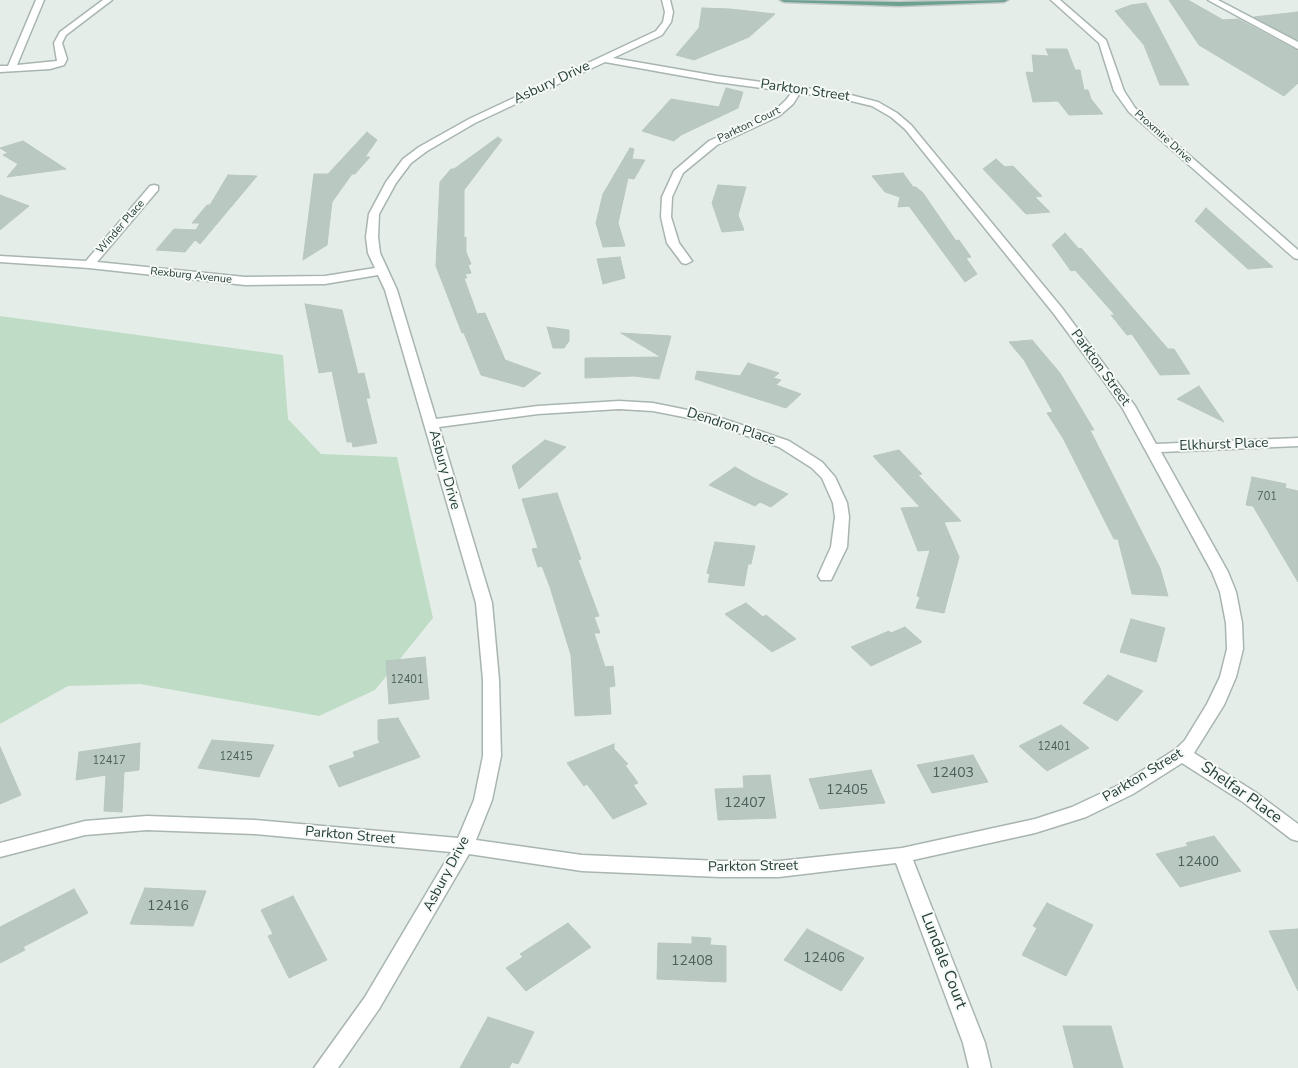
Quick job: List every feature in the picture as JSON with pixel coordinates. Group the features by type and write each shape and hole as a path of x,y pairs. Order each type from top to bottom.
{"main road":[{"path":"784,0 899,4 1004,0"}],"street":[{"path":"10,69 40,0"},
{"path":"0,70 50,66 61,63 63,59 58,43 63,34 108,0"},
{"name":"Asbury Drive","path":"325,1068 372,1003 464,846 483,800 492,756 489,651 484,604 391,290 374,253 372,237 374,214 391,182 408,161 441,138 472,121 659,33 667,22 669,12 666,0"},
{"name":"Proxmire Drive","path":"1055,0 1094,32 1103,42 1119,91 1132,110 1298,256"},
{"path":"1212,0 1298,46"},
{"name":"Parkton Street","path":"0,850 85,828 147,823 255,827 464,846 582,864 788,868 902,855 1026,828 1079,812 1127,789 1182,754 1191,746 1216,705 1228,677 1235,649 1234,623 1228,592 1220,572 1130,409 1093,358 908,127 894,115 875,104 844,96 717,79 604,59"},
{"name":"Parkton Court","path":"686,261 673,243 666,217 667,197 679,171 712,143 776,114 790,102 798,89"},
{"name":"Winder Place","path":"88,265 154,188"},
{"name":"Rexburg Avenue","path":"0,259 88,265 220,280 286,282 326,280 381,271"},
{"name":"Dendron Place","path":"430,424 538,410 619,405 653,407 708,418 784,444 817,465 828,477 840,503 842,517 839,547 826,576"},
{"name":"Elkhurst Place","path":"1150,448 1298,442"},
{"name":"Shelfar Place","path":"1182,754 1249,796 1298,834"},
{"name":"Lundale Court","path":"902,855 971,1034 980,1068"}],"green space":[{"path":"0,316 283,355 288,419 321,454 397,457 433,618 375,690 319,716 140,684 68,686 0,724"}],"building":[{"path":"1169,0 1188,0 1223,20 1238,19 1298,51 1298,83 1284,96 1199,45"},
{"path":"1146,3 1189,85 1160,85 1144,45 1115,11 1131,5"},
{"path":"702,8 775,14 749,37 694,60 676,55 699,28"},
{"path":"1298,12 1298,40 1254,17"},
{"path":"1046,49 1067,49 1075,70 1080,70 1084,90 1088,90 1091,99 1103,114 1069,115 1058,101 1033,102 1026,72 1034,73 1032,55 1049,56"},
{"path":"726,88 743,92 738,108 681,135 674,141 642,131 671,99 719,107"},
{"path":"367,132 377,140 365,157 370,157 355,174 352,174 332,202 327,245 303,260 314,174 328,174"},
{"path":"498,137 502,140 464,190 464,238 466,237 466,252 471,264 468,265 471,273 465,274 467,278 464,278 477,314 485,313 505,360 541,373 524,387 481,375 464,333 462,333 436,266 440,182 451,169 454,169"},
{"path":"23,141 66,169 7,177 18,164 3,155 8,153 0,148"},
{"path":"630,148 634,149 632,159 645,160 634,179 628,178 618,223 625,246 603,247 596,223 603,194"},
{"path":"996,159 1005,167 1013,166 1042,196 1035,197 1050,212 1026,214 983,169"},
{"path":"903,173 913,187 916,187 923,193 956,241 959,240 971,257 966,258 977,274 965,282 909,206 898,207 900,197 885,192 872,176"},
{"path":"228,175 257,176 200,244 195,240 185,252 156,250 174,229 196,230 200,223 192,223 207,205 210,205"},
{"path":"718,185 746,187 738,215 744,230 722,232 712,203"},
{"path":"0,195 29,206 0,230"},
{"path":"1206,208 1273,267 1248,269 1195,221"},
{"path":"1065,233 1079,249 1081,248 1168,349 1174,349 1190,374 1160,375 1132,334 1127,335 1111,315 1115,315 1075,270 1071,271 1052,245"},
{"path":"620,257 625,278 603,284 597,259"},
{"path":"305,304 342,310 358,374 364,373 370,398 366,398 377,443 353,447 352,442 347,442 332,371 319,373"},
{"path":"547,327 569,330 569,341 564,348 553,348"},
{"path":"621,333 671,336 659,379 634,376 585,378 585,358 661,357"},
{"path":"1032,340 1060,373 1094,430 1090,430 1160,568 1168,596 1132,594 1118,539 1114,539 1063,438 1047,413 1053,412 1024,360 1009,342"},
{"path":"748,363 779,373 773,378 781,380 776,385 801,394 786,408 695,379 697,371 740,376"},
{"path":"1199,386 1224,422 1177,399"},
{"path":"545,440 566,447 519,489 512,466"},
{"path":"899,450 922,474 918,475 961,521 944,522 959,557 944,613 916,608 920,597 917,596 930,550 918,551 901,508 920,507 873,456"},
{"path":"735,467 788,494 771,507 760,502 755,506 709,485"},
{"path":"1252,477 1286,484 1285,488 1298,491 1298,582 1253,506 1246,505"},
{"path":"557,493 581,559 578,560 599,616 594,617 600,633 594,633 605,667 613,666 615,686 609,687 611,714 575,716 571,655 550,587 542,566 538,567 532,549 538,548 522,499"},
{"path":"715,542 755,546 751,564 748,564 744,586 708,582 710,574 707,573"},
{"path":"746,603 763,617 766,615 796,639 772,652 725,614"},
{"path":"1131,619 1165,628 1156,662 1120,652"},
{"path":"905,627 922,642 871,666 851,647 889,631 891,633"},
{"path":"425,657 429,699 389,704 386,661"},
{"path":"1108,675 1143,691 1117,721 1083,703"},
{"path":"398,718 420,757 339,787 329,766 355,757 353,752 380,743 378,739 378,720"},
{"path":"1061,725 1089,748 1047,771 1019,746"},
{"path":"212,740 274,745 259,777 198,768"},
{"path":"140,743 139,770 124,772 122,812 104,811 106,775 76,780 79,752"},
{"path":"614,744 614,749 628,764 625,765 638,783 633,785 647,804 613,819 587,784 584,786 567,763"},
{"path":"0,747 21,795 0,804"},
{"path":"973,755 988,782 932,793 917,765"},
{"path":"871,770 885,803 820,809 809,779"},
{"path":"770,775 776,818 718,820 715,789 744,788 743,776"},
{"path":"1214,836 1241,871 1180,887 1156,854 1188,846 1186,843"},
{"path":"145,888 206,891 193,926 130,924"},
{"path":"74,889 88,913 23,947 25,950 0,963 0,927"},
{"path":"293,896 327,960 289,978 268,936 273,934 261,910"},
{"path":"1047,903 1093,925 1066,976 1022,955 1037,928 1033,926"},
{"path":"568,923 591,947 526,991 506,968 523,957 520,954"},
{"path":"807,929 864,958 841,991 784,960"},
{"path":"1298,929 1298,991 1269,931"},
{"path":"692,937 711,938 710,945 726,946 726,982 657,979 658,943 692,944"},
{"path":"488,1017 534,1032 518,1064 512,1062 509,1068 460,1068"},
{"path":"1063,1026 1111,1026 1123,1068 1074,1068"}]}
